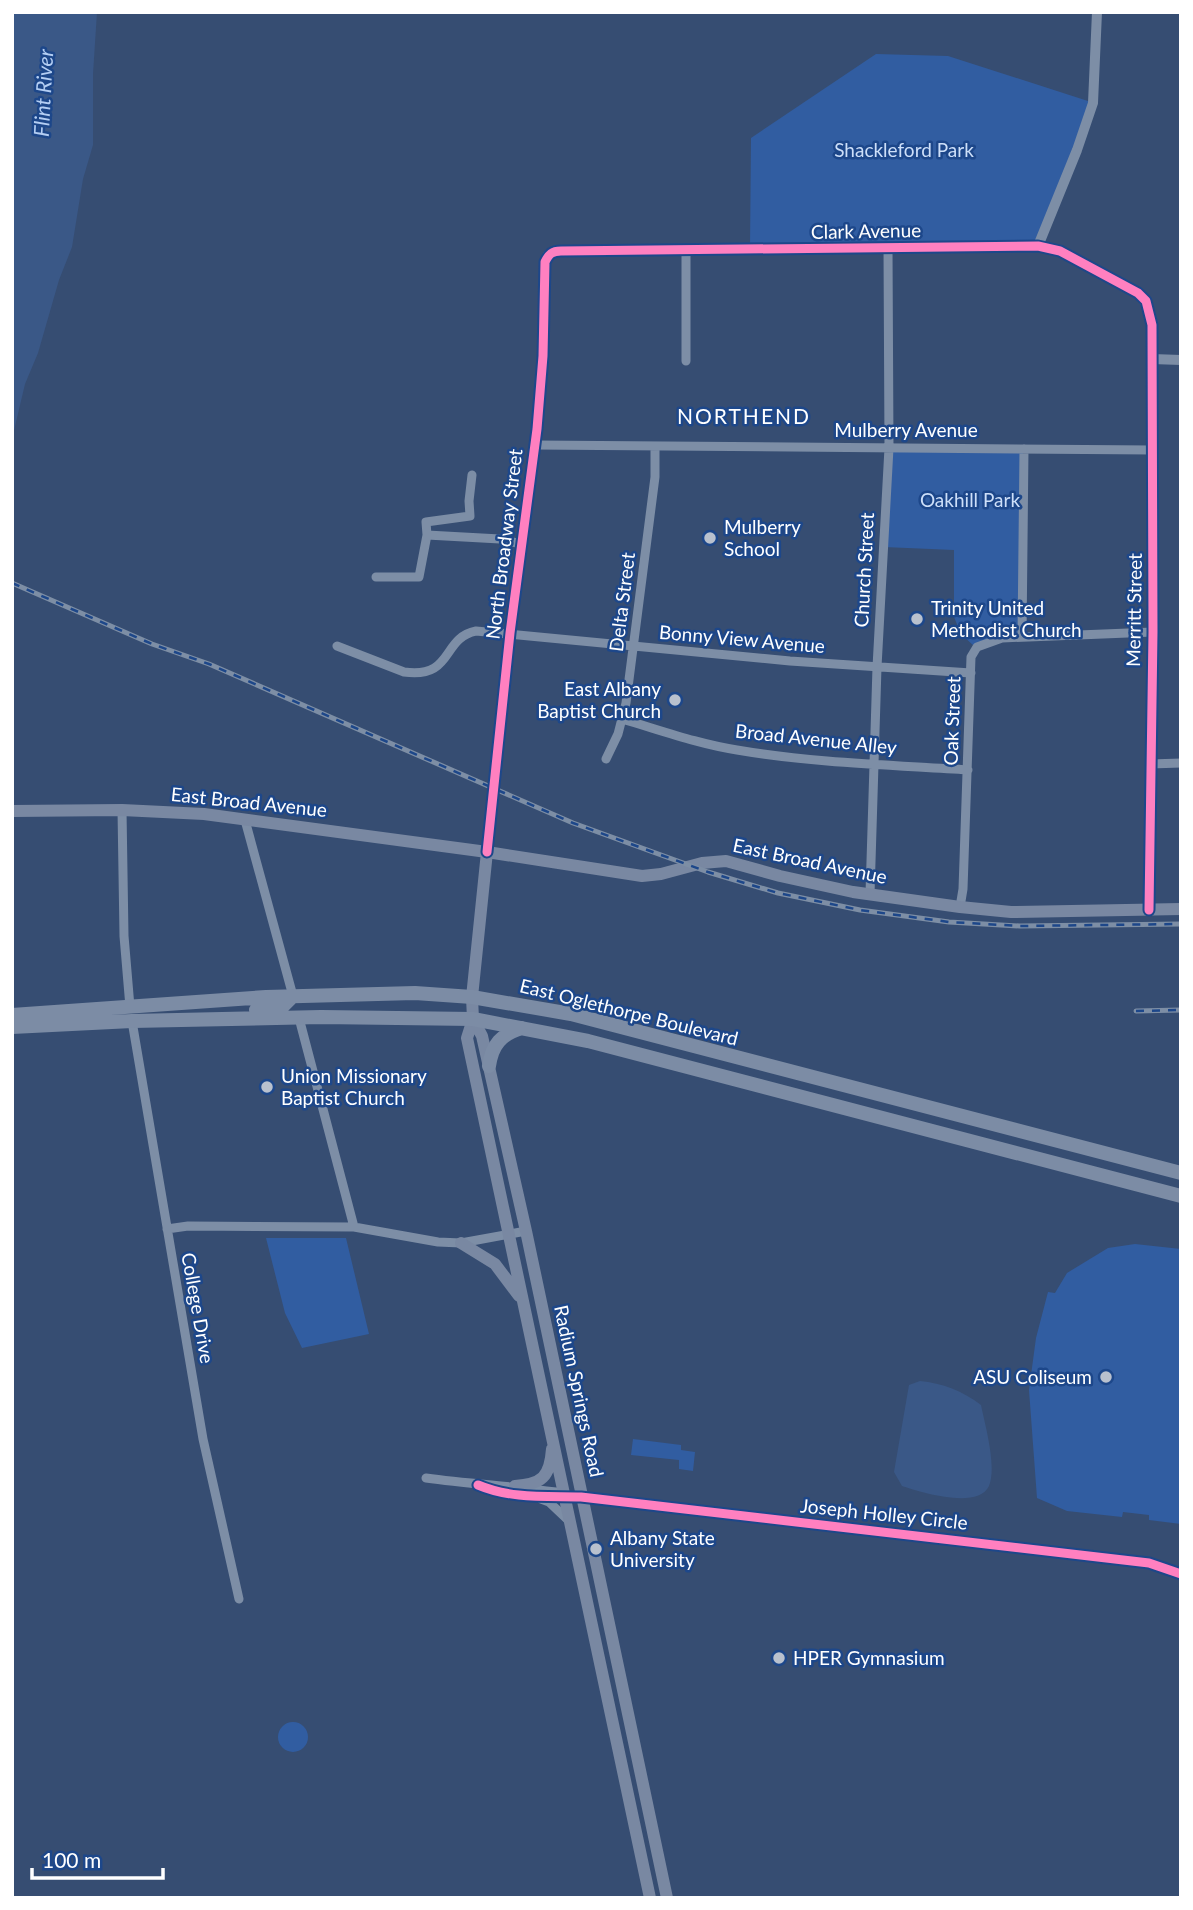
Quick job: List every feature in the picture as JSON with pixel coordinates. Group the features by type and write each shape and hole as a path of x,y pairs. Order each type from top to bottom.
{"main road":[{"name":"East Broad Avenue","path":"12,811 122,810 204,814 488,852 642,876 662,874 702,863 726,861 780,876 870,894 1011,912 1181,909"},
{"name":"Radium Springs Road","path":"488,852 472,1018 467,1038 650,1898"},
{"name":"East Oglethorpe Boulevard","path":"12,1027 293,996 415,993 472,997 571,1014 1181,1173"},
{"path":"182,1020 281,1008 293,996"},
{"name":"East Oglethorpe Boulevard","path":"12,1015 131,1014 182,1020 384,1016 472,1018 524,1027 685,1066 1181,1196"},
{"name":"Radium Springs Road","path":"472,1018 482,1036 526,1230 667,1898"},
{"path":"489,1066 491,1054 499,1040 524,1027"},
{"path":"461,1243 495,1264 523,1301"},
{"path":"515,1486 535,1485 542,1478 551,1458 553,1439"}],"street":[{"path":"1038,246 1093,103 1097,12"},
{"name":"Clark Avenue","path":"561,251 1038,246 1060,251 1138,293 1146,300 1150,312"},
{"name":"Church Street","path":"870,894 877,667 889,448 888,248"},
{"path":"686,249 686,361"},
{"name":"North Broadway Street","path":"488,852 510,633 543,356 545,262 548,255 561,251"},
{"name":"Merritt Street","path":"1149,910 1153,632 1153,359 1150,312"},
{"path":"1153,359 1181,359"},
{"name":"Mulberry Avenue","path":"534,445 1153,450"},
{"name":"Delta Street","path":"606,759 622,719 634,647 655,477 655,446"},
{"path":"1024,449 1022,637 1153,632"},
{"path":"376,577 419,577 427,535 426,522 470,516 472,475"},
{"path":"427,535 500,539 521,544"},
{"name":"Bonny View Avenue","path":"337,646 404,672 415,673 435,669 442,664 461,636 476,631 634,647 971,673"},
{"name":"Oak Street","path":"960,906 963,888 971,656 977,648 1002,638 1022,637"},
{"name":"Broad Avenue Alley","path":"622,719 699,742 789,758 968,770"},
{"path":"1150,764 1181,763"},
{"name":"College Drive","path":"122,810 124,936 131,1014 203,1439 239,1599"},
{"path":"245,820 293,996"},
{"path":"299,1018 354,1227"},
{"path":"167,1229 188,1226 354,1227 438,1242 461,1243 526,1230"},
{"path":"426,1478 478,1485 515,1486 566,1495"},
{"path":"478,1485 501,1493 549,1502 562,1511 572,1524"},
{"path":"532,1497 566,1495"},
{"name":"Joseph Holley Circle","path":"566,1495 1139,1562 1181,1574"}],"green space":[{"name":"Shackleford Park","path":"876,54 948,56 1091,102 1037,244 750,248 751,138"},
{"name":"Oakhill Park","path":"890,448 1023,450 1020,634 974,646 961,634 954,617 954,550 884,547"},
{"path":"266,1238 346,1238 369,1334 302,1348 285,1313"},
{"name":"ASU Coliseum","path":"1135,1244 1181,1249 1181,1524 1149,1520 1149,1515 1123,1512 1122,1517 1067,1511 1037,1498 1029,1390 1036,1338 1048,1292 1055,1293 1067,1273 1108,1248"},
{"path":"633,1439 681,1445 681,1450 695,1452 693,1471 679,1469 679,1460 631,1455"},
{"path":"293,1722 299,1723 307,1731 307,1743 299,1751 293,1752 287,1751 279,1743 278,1737 279,1731 287,1723"}],"water":[{"name":"Flint River","path":"12,12 97,12 93,74 93,145 83,179 72,247 59,280 38,353 25,384 12,439"},
{"path":"920,1381 952,1388 981,1405 992,1468 989,1486 983,1493 961,1498 922,1492 902,1486 894,1472 909,1385"}],"railway":[{"path":"12,583 152,644 209,664 573,823 708,872 778,893 860,910 949,922 1020,926 1181,924"},
{"path":"1136,1011 1181,1010"}],"cycle path":[{"path":"487,852 510,633 537,429 543,356 545,262 549,255 561,251 1038,246 1060,251 1138,293 1146,301 1152,325 1153,632 1149,910"},
{"path":"478,1485 516,1495 581,1497 1149,1563 1181,1574"}],"place":[{"name":"Mulberry School","path":"710,538"},
{"name":"Trinity United Methodist Church","path":"917,619"},
{"name":"East Albany Baptist Church","path":"675,700"},
{"name":"Union Missionary Baptist Church","path":"267,1087"},
{"name":"ASU Coliseum","path":"1106,1377"},
{"name":"Albany State University","path":"596,1549"},
{"name":"HPER Gymnasium","path":"779,1658"}],"district":[{"name":"NORTHEND","path":"744,417"}]}
